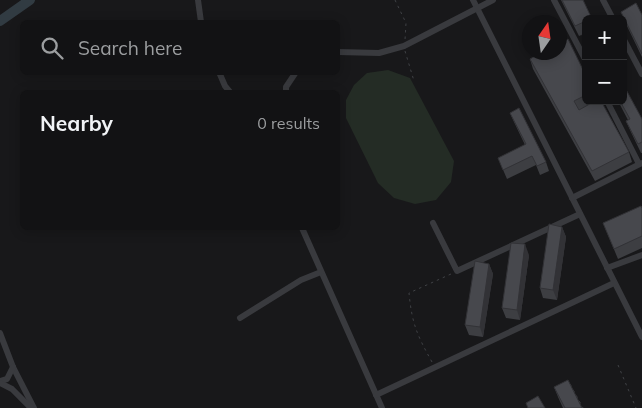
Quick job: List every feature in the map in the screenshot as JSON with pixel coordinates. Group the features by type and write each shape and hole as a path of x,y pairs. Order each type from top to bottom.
{"street":[{"path":"198,0 201,20"},
{"path":"473,0 642,337"},
{"path":"340,52 380,53 404,46 493,0"},
{"path":"554,0 585,60"},
{"path":"603,0 611,15"},
{"path":"627,46 642,74"},
{"path":"221,75 229,90"},
{"path":"286,90 294,75"},
{"path":"572,198 641,164 609,105"},
{"path":"433,223 457,271 580,214"},
{"path":"303,230 382,408"},
{"path":"607,268 642,255"},
{"path":"240,318 301,280 322,272"},
{"path":"376,395 614,283"},
{"path":"0,333 32,408"},
{"path":"0,382 7,379 13,367"},
{"path":"0,382 32,408"}],"path":[{"path":"435,367 417,334 411,316 409,293 457,271"},
{"path":"618,365 636,408"},
{"path":"570,384 583,408"}],"shaded area":[{"path":"388,70 410,78 454,161 451,182 436,200 415,204 394,198 378,183 346,118 346,100 354,85 367,73"}],"building":[{"path":"562,0 583,0 590,15 582,15 582,23 575,26"},
{"path":"636,3 642,15 642,54 627,24 627,15 622,15 621,12"},
{"path":"567,40 582,68 582,97 574,101 579,110 588,105 603,105 629,152 592,171 531,60 567,60"},
{"path":"627,91 642,119 642,142 638,144 626,121 630,119 622,105 627,105"},
{"path":"519,108 546,162 537,166 532,156 503,170 498,158 526,144 510,113"},
{"path":"641,206 642,236 614,249 603,223"},
{"path":"549,224 562,227 553,290 540,288"},
{"path":"511,243 525,244 517,310 502,308"},
{"path":"475,261 489,264 480,327 465,325"},
{"path":"568,380 582,408 565,408 554,387"},
{"path":"538,396 545,408 528,408 526,403"}],"waterway":[{"path":"0,21 30,0"}]}
